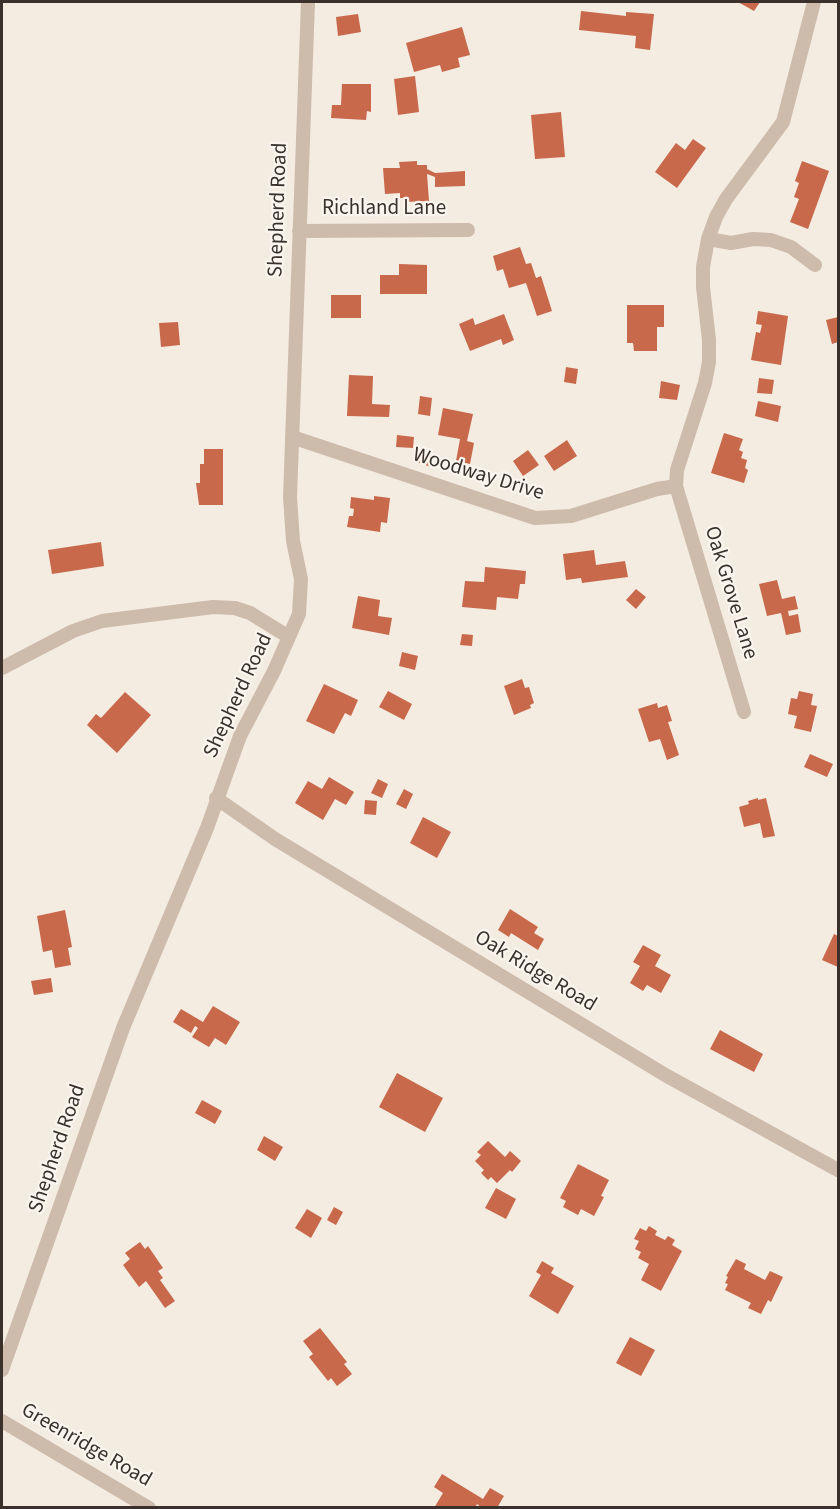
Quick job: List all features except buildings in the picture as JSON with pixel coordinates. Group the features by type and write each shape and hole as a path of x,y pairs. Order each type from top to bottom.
{"street":[{"name":"Shepherd Road","path":"2,1370 123,1028 207,828 240,736 274,671 299,614 302,579 291,519 292,437 308,2"},
{"path":"676,486 677,470 705,383 708,362 709,340 703,267 708,239 726,199 783,122 814,2"},
{"name":"Richland Lane","path":"299,231 468,230"},
{"path":"708,239 731,243 753,239 771,240 791,246 815,265"},
{"name":"Woodway Drive","path":"292,437 535,518 571,516 657,489 676,486"},
{"name":"Oak Grove Lane","path":"676,486 744,712"},
{"path":"2,668 82,627 102,621 213,607 236,608 250,613 289,638"},
{"name":"Oak Ridge Road","path":"216,798 275,839 657,1070 838,1170"},
{"name":"Greenridge Road","path":"2,1421 149,1508"}]}
